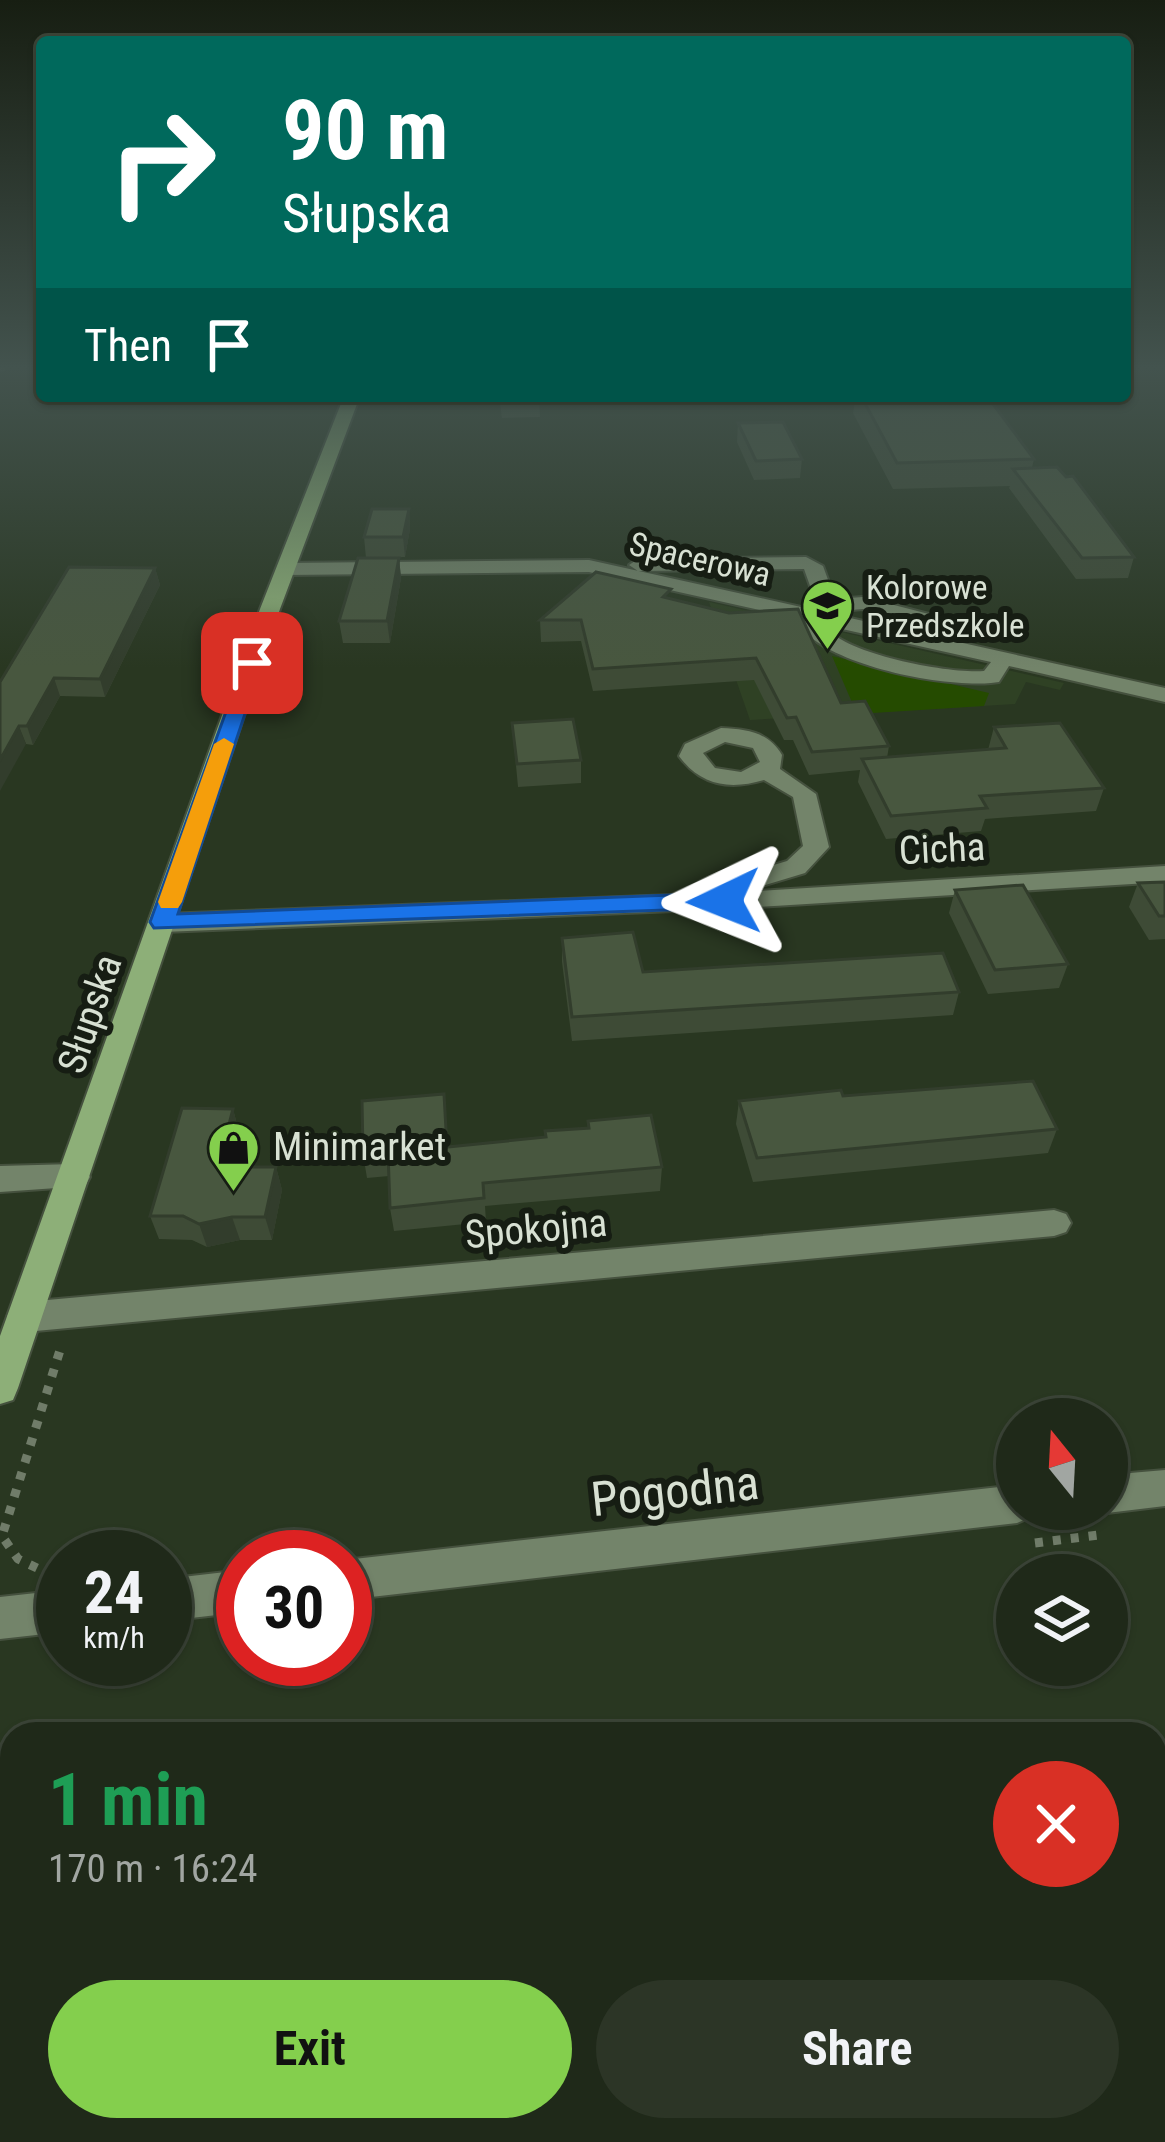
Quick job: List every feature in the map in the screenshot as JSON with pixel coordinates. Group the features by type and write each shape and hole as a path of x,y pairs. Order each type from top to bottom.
{"main road":[{"name":"Słupska","path":"0,1388 321,468"}],"street":[{"path":"608,569 651,563 814,566 825,609 813,631 834,646 968,679 991,677 1004,659 1165,695"},
{"path":"757,563 760,578 769,586 825,609 863,603 973,628"},
{"name":"Spacerowa","path":"285,569 562,565 608,569 825,609"},
{"name":"Cicha","path":"724,901 722,888 796,867 816,847 805,794 766,770"},
{"name":"Cicha","path":"163,922 724,901 1165,874"},
{"path":"0,1179 74,1177"},
{"name":"Spokojna","path":"25,1317 1054,1223"},
{"path":"1128,1491 1165,1487"},
{"name":"Pogodna","path":"372,1577 996,1506"}],"path":[{"path":"32,1615 42,1569 17,1559 2,1536 72,1313"}],"shaded area":[{"name":"Kolorowe Przedszkole","path":"709,602 1064,683 1060,690 1026,682 1015,704 750,720"}],"green space":[{"path":"832,656 989,693 984,706 857,714"}],"building":[{"path":"1058,468 1066,477 1073,476 1134,557 1082,558 1013,469"},
{"path":"372,509 409,509 403,537 364,537"},
{"path":"358,558 399,558 387,621 339,621"},
{"path":"69,567 155,568 100,679 54,678 27,726 19,726 0,760 0,682"},
{"path":"596,572 671,589 663,597 729,613 798,609 841,703 865,701 889,746 812,752 796,717 787,718 756,658 593,669 581,620 540,620"},
{"path":"573,719 581,760 517,764 512,723"},
{"path":"1060,723 1104,788 980,796 987,808 891,816 862,759 1006,748 994,727"},
{"path":"1165,882 1165,916 1159,916 1138,883"},
{"path":"1023,885 1068,964 995,970 955,890"},
{"path":"633,932 643,972 943,953 959,992 572,1017 562,938"},
{"path":"1033,1081 1057,1129 757,1158 739,1101 841,1090 843,1096"},
{"path":"444,1094 447,1147 546,1137 545,1131 589,1128 588,1121 651,1115 662,1167 483,1183 484,1198 390,1208 388,1152 363,1154 362,1101"},
{"path":"182,1108 233,1109 220,1159 247,1159 246,1167 276,1167 265,1217 199,1224 183,1216 150,1216"}],"slow traffic":[{"path":"170,902 224,744"}],"place":[{"name":"Kolorowe Przedszkole","path":"827,652"},
{"name":"Minimarket","path":"234,1193"}],"route":[{"path":"252,663 163,922 724,901"}]}
